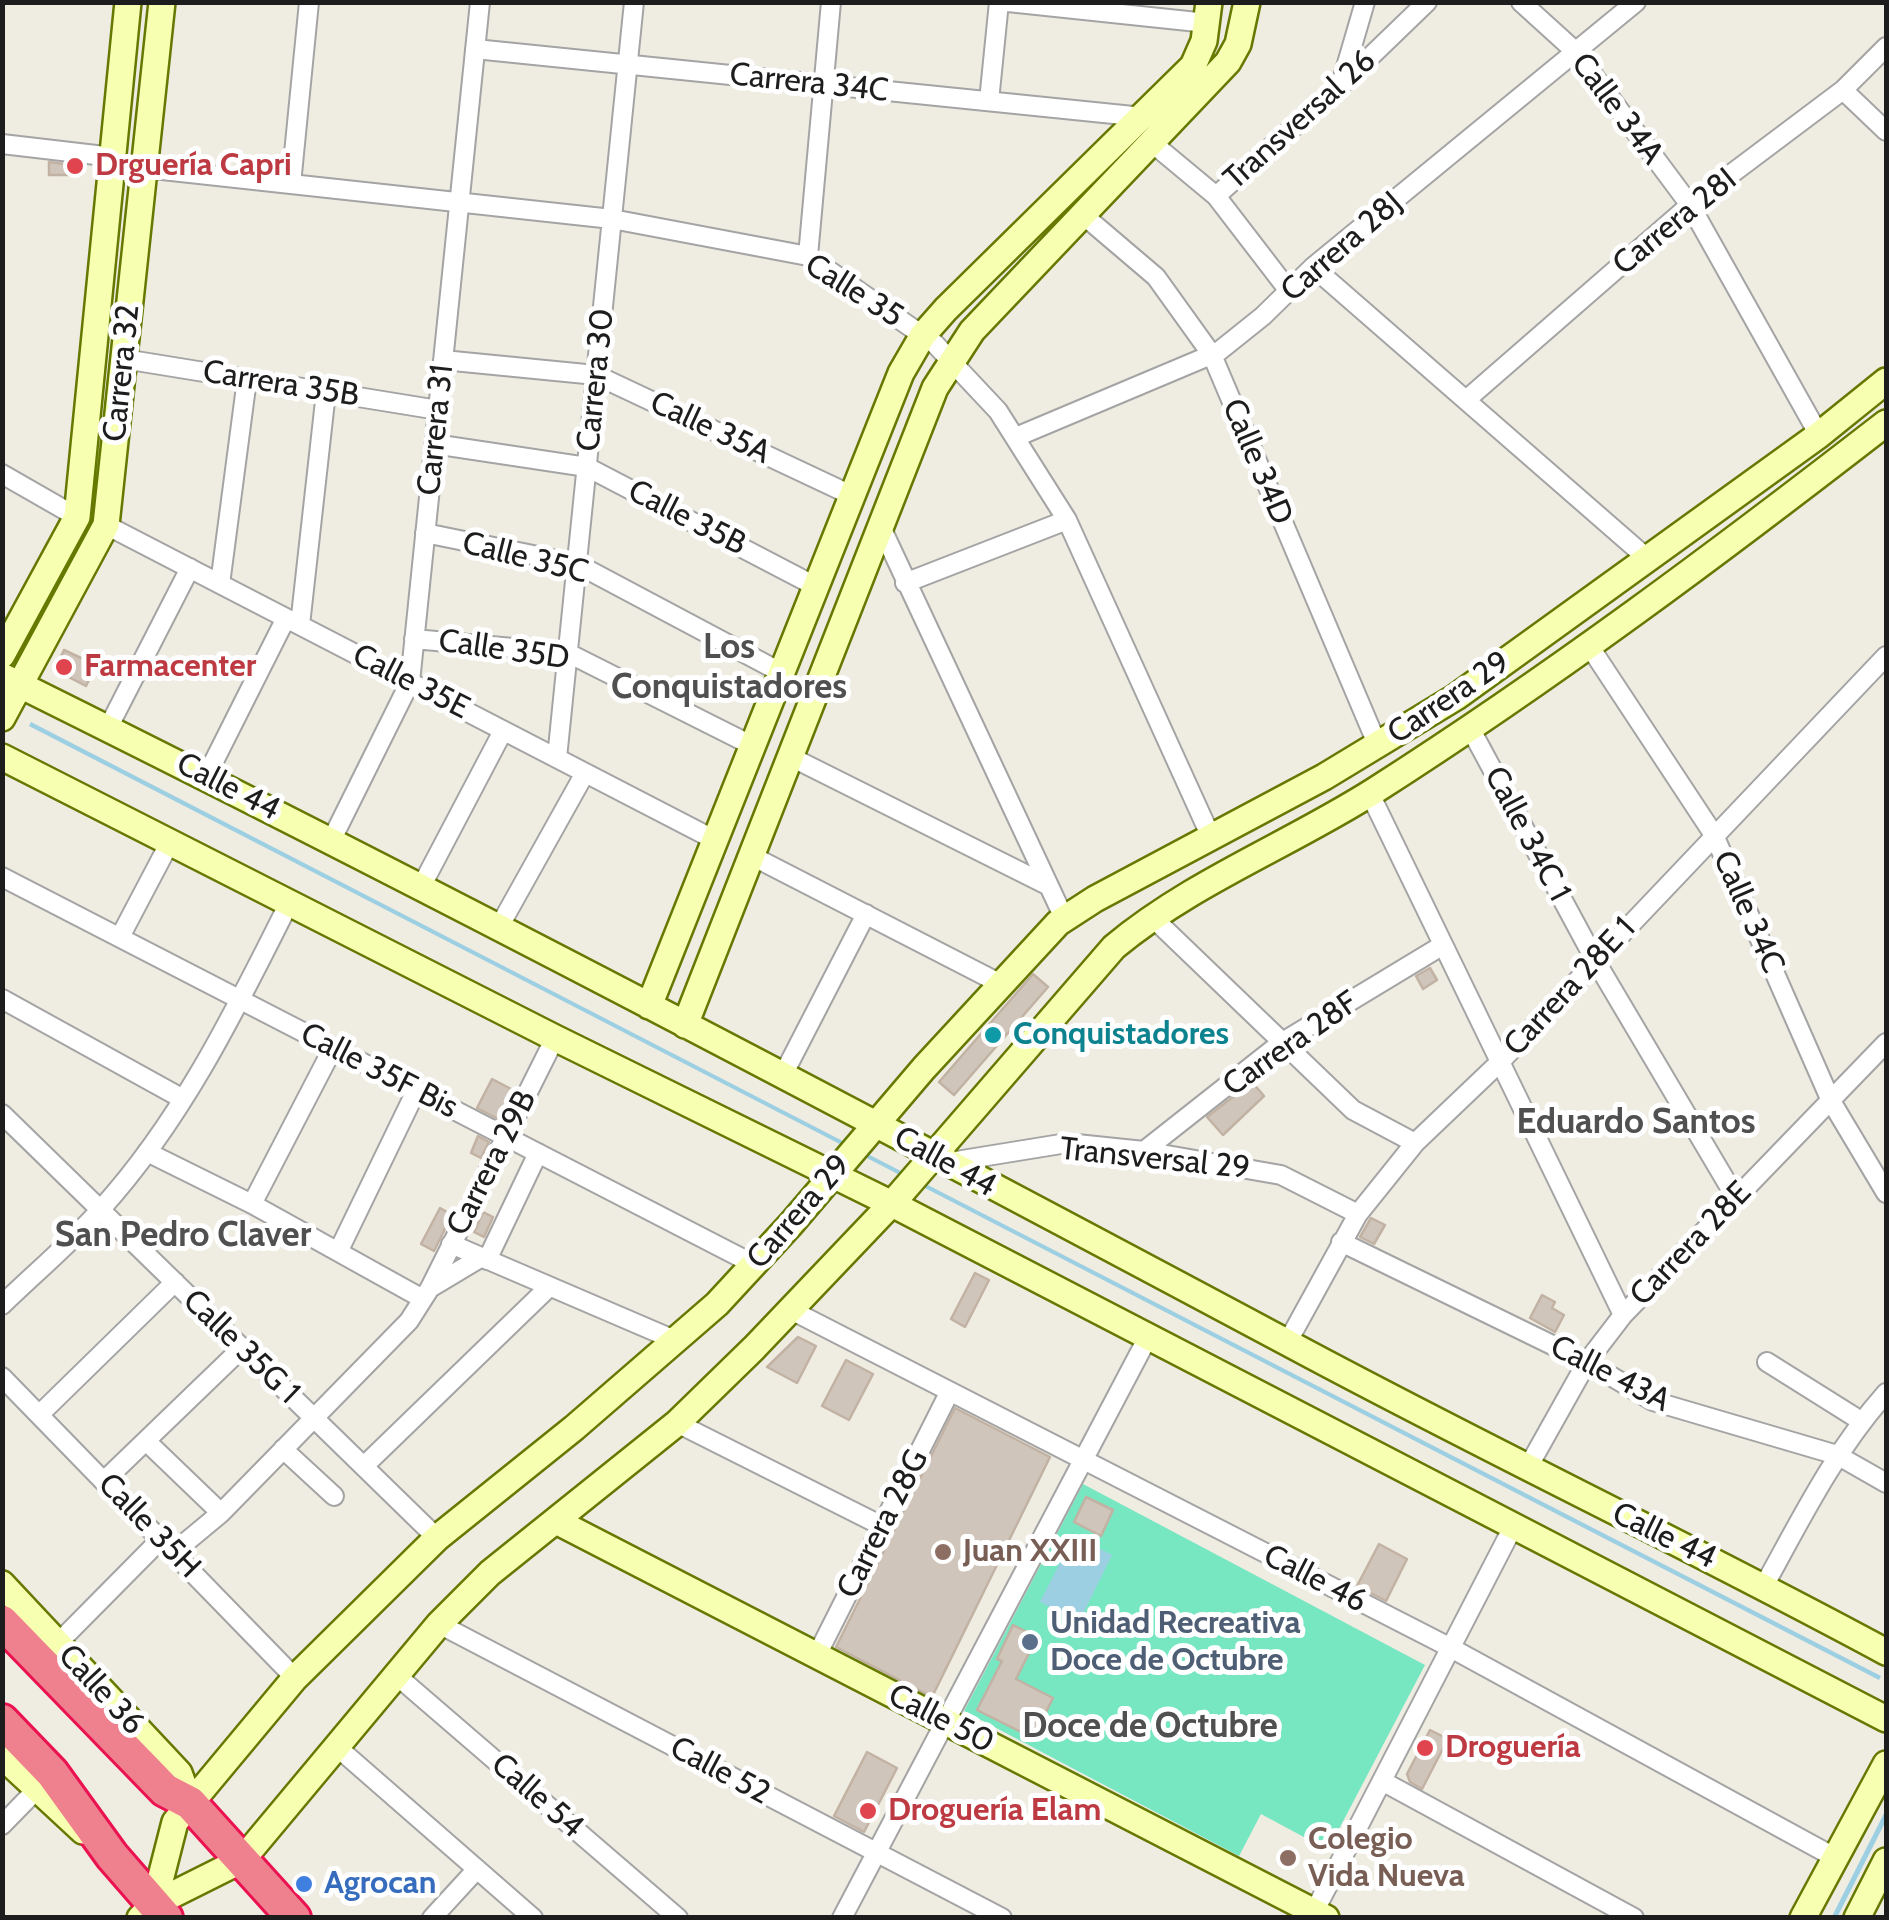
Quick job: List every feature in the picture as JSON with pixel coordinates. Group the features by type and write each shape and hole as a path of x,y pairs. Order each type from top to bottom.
{"highway":[{"path":"2,1622 165,1790 190,1803 294,1918"},
{"path":"2,1721 44,1781 112,1856 153,1913"}],"main road":[{"name":"Carrera 32","path":"2,656 76,517 128,2"},
{"name":"Carrera 32","path":"2,718 11,680 106,525 162,2"},
{"path":"685,1025 935,388 972,331 1228,62 1238,44 1248,2"},
{"path":"649,1006 901,373 923,335 946,309 1193,66 1204,41 1208,13"},
{"path":"946,309 942,316 946,330 958,337 972,331"},
{"path":"901,373 913,365 928,368 935,388"},
{"name":"Carrera 29","path":"153,1913 175,1822 295,1678 438,1538 677,1341 755,1266 873,1126 1064,918 1378,746 1456,697 1819,436 1886,381"},
{"name":"Carrera 29","path":"153,1913 242,1860 438,1624 490,1573 677,1423 790,1310 935,1160 1114,947 1151,916 1370,794 1470,728 1886,422"},
{"name":"Calle 44","path":"11,680 332,839 783,1075 935,1160 1886,1652"},
{"name":"Calle 44","path":"2,757 555,1038 893,1201 1886,1719"},
{"path":"664,968 678,986 700,985"},
{"name":"Calle 50","path":"556,1521 1317,1915"},
{"name":"Calle 36","path":"2,1584 178,1773 190,1803"},
{"path":"2,1756 44,1781"},
{"path":"1803,1918 1886,1764"},
{"path":"1857,1918 1886,1861"}],"street":[{"path":"291,184 309,2"},
{"name":"Carrera 31","path":"332,839 410,682 480,2"},
{"name":"Carrera 30","path":"557,758 634,2"},
{"path":"808,256 831,2"},
{"path":"989,101 999,2"},
{"path":"1008,2 1208,13"},
{"path":"1340,86 1365,2"},
{"name":"Transversal 26","path":"1216,196 1427,2"},
{"name":"Calle 34A","path":"1520,2 1576,52 1690,205 1819,436"},
{"name":"Carrera 28J","path":"1016,437 1212,355 1636,2"},
{"name":"Carrera 28I","path":"1466,400 1690,205 1843,90 1886,46"},
{"name":"Carrera 34C","path":"476,49 1143,116"},
{"path":"1843,90 1886,131"},
{"path":"1151,142 1216,196 1289,291"},
{"path":"2,144 113,157"},
{"name":"Calle 35","path":"144,168 612,219 808,256 923,335 953,360 998,410 1067,520 1211,837"},
{"name":"Calle 34D","path":"1082,214 1156,277 1212,355 1378,746"},
{"path":"1313,268 1648,559"},
{"name":"Carrera 35B","path":"124,359 438,410"},
{"name":"Calle 35A","path":"443,360 596,375 853,496"},
{"path":"220,584 248,379"},
{"path":"206,777 293,622 326,392"},
{"name":"Calle 35B","path":"434,444 587,466 817,587"},
{"path":"2,474 76,517"},
{"path":"905,582 1067,520"},
{"name":"Calle 35E","path":"106,525 715,840"},
{"path":"881,526 1064,918"},
{"name":"Calle 35C","path":"425,533 577,564 782,673"},
{"path":"108,728 190,568"},
{"name":"Calle 35D","path":"414,639 568,653 753,746"},
{"name":"Calle 34C","path":"1588,644 1714,835 1831,1101 1886,1193"},
{"name":"Carrera 28E 1","path":"1287,1343 1358,1214 1415,1143 1500,1062 1886,656"},
{"name":"Calle 34C 1","path":"1470,728 1594,960 1736,1198"},
{"path":"421,887 504,730"},
{"path":"791,756 1049,886"},
{"path":"500,927 585,773"},
{"path":"1370,794 1623,1315"},
{"path":"120,938 170,842"},
{"path":"752,856 1001,984"},
{"name":"Calle 35F Bis","path":"2,877 755,1266"},
{"path":"2,1305 101,1210 147,1152 183,1099 240,1000 289,902"},
{"path":"783,1075 866,914"},
{"path":"1151,916 1354,1110 1415,1143"},
{"name":"Carrera 28F","path":"1144,1151 1281,1043 1443,945"},
{"path":"2,999 183,1099"},
{"name":"Carrera 29B","path":"57,1644 168,1545 220,1512 409,1321 555,1038"},
{"name":"Carrera 28E","path":"1527,1469 1587,1362 1623,1315 1886,1043"},
{"path":"252,1204 333,1048"},
{"path":"339,1250 416,1091"},
{"name":"Calle 35G 1","path":"6,1124 101,1210 438,1538"},
{"name":"Transversal 29","path":"935,1160 1067,1143 1144,1151 1281,1174 1358,1214"},
{"path":"147,1152 426,1294"},
{"path":"483,1259 538,1154"},
{"name":"Calle 43A","path":"1341,1242 1587,1362 1653,1401 1837,1456 1886,1483"},
{"path":"451,1244 677,1341"},
{"name":"Carrera 29B","path":"426,1294 483,1259"},
{"path":"41,1413 175,1282"},
{"path":"364,1466 548,1287"},
{"name":"Calle 46","path":"790,1310 1450,1648 1834,1857"},
{"path":"842,1918 1148,1337"},
{"path":"105,1480 242,1348"},
{"path":"1766,1362 1861,1420"},
{"name":"Calle 35H","path":"2,1377 295,1678"},
{"name":"Carrera 28G","path":"817,1656 949,1393"},
{"path":"1764,1586 1837,1456 1861,1420 1886,1393"},
{"path":"677,1423 882,1526"},
{"path":"146,1441 220,1512"},
{"path":"283,1449 334,1496"},
{"path":"1317,1915 1514,1524"},
{"name":"Calle 52","path":"438,1624 1002,1918"},
{"name":"Calle 54","path":"396,1675 678,1918"},
{"path":"337,1747 533,1918"},
{"path":"2,1825 44,1781"},
{"path":"1382,1781 1634,1918"},
{"path":"432,1918 477,1869"},
{"path":"654,1896 696,1918"}],"green space":[{"path":"1083,1484 1425,1665 1328,1850 1261,1814 1239,1856 964,1711"}],"water":[{"path":"31,722 1881,1676 1879,1680 29,726"},
{"path":"1074,1535 1112,1555 1079,1622 1040,1602"}],"building":[{"path":"49,162 81,166 81,175 49,175"},
{"path":"64,650 96,665 86,686 55,670"},
{"path":"1430,968 1437,980 1423,989 1416,976"},
{"name":"Conquistadores","path":"1033,974 1048,987 954,1095 939,1082"},
{"path":"492,1079 515,1091 500,1120 477,1108"},
{"path":"1252,1082 1264,1096 1223,1135 1207,1117"},
{"path":"478,1136 489,1142 481,1158 471,1153"},
{"path":"440,1208 452,1215 434,1251 421,1244"},
{"path":"483,1212 493,1217 484,1237 474,1232"},
{"path":"1371,1218 1385,1225 1374,1244 1360,1237"},
{"path":"975,1273 989,1280 965,1327 951,1319"},
{"path":"1542,1295 1555,1302 1552,1308 1564,1315 1555,1332 1530,1318"},
{"path":"798,1337 816,1346 797,1383 767,1367"},
{"path":"846,1360 873,1374 849,1420 822,1406"},
{"name":"Juan XXIII","path":"955,1408 1050,1457 932,1697 836,1647"},
{"path":"1086,1497 1113,1510 1101,1536 1074,1522"},
{"path":"1379,1544 1407,1559 1386,1601 1357,1586"},
{"path":"1013,1625 1037,1637 1016,1679 1053,1698 1033,1738 977,1710 1002,1661 997,1659"},
{"path":"1430,1730 1448,1739 1422,1789 1410,1782 1407,1774"},
{"path":"867,1752 897,1768 864,1832 834,1816"}],"waterway":[{"path":"1834,1918 1886,1815"}],"place":[{"name":"Drguería Capri","path":"75,166"},
{"name":"Farmacenter","path":"64,667"},
{"name":"Conquistadores","path":"993,1035"},
{"name":"Juan XXIII","path":"943,1552"},
{"name":"Unidad Recreativa Doce de Octubre","path":"1030,1642"},
{"name":"Droguería","path":"1425,1748"},
{"name":"Droguería Elam","path":"868,1811"},
{"name":"Colegio Vida Nueva","path":"1288,1858"},
{"name":"Agrocan","path":"304,1884"}],"district":[{"name":"Los Conquistadores","path":"729,668"},
{"name":"Eduardo Santos","path":"1636,1123"},
{"name":"San Pedro Claver","path":"183,1236"},
{"name":"Doce de Octubre","path":"1150,1727"}]}
